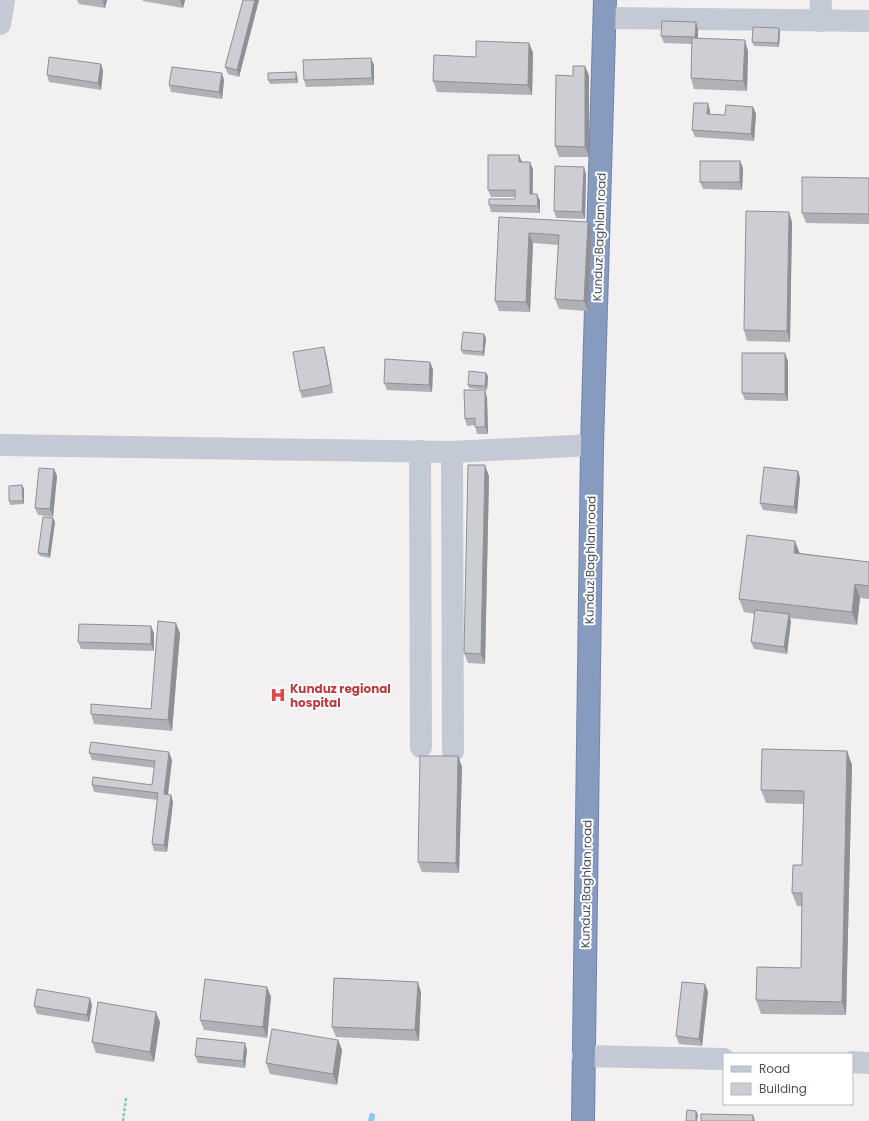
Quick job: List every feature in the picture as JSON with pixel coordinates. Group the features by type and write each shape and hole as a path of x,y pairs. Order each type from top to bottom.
{"highway":[{"name":"Kunduz Baghlan road","path":"583,1121 592,445 605,9"}],"street":[{"path":"0,24 4,0"},
{"path":"605,9 820,10 869,21"},
{"path":"0,445 452,452 592,445"},
{"path":"420,451 421,747"},
{"path":"452,452 453,751"},
{"path":"583,1056 723,1059"},
{"path":"853,1062 869,1063"}],"path":[{"path":"122,1121 126,1098"}],"building":[{"path":"243,0 255,0 237,70 225,67"},
{"path":"662,21 696,22 695,37 661,36"},
{"path":"753,27 779,28 778,43 752,42"},
{"path":"692,38 745,40 743,81 691,78"},
{"path":"476,41 529,43 528,85 433,81 434,55 476,57"},
{"path":"49,57 101,64 98,83 47,75"},
{"path":"371,58 372,78 304,80 303,60"},
{"path":"573,66 585,66 585,147 555,146 556,75 573,76"},
{"path":"172,67 222,73 219,92 169,85"},
{"path":"296,72 296,79 268,80 268,73"},
{"path":"694,103 708,103 707,114 725,115 726,105 753,107 751,134 692,130"},
{"path":"488,155 519,155 519,162 530,162 530,194 537,194 538,206 489,205 489,199 515,199 515,190 488,190"},
{"path":"700,161 740,161 740,182 700,182"},
{"path":"555,166 584,167 582,212 554,211"},
{"path":"802,177 869,178 869,214 802,213"},
{"path":"746,211 789,212 787,331 744,330"},
{"path":"499,217 588,222 584,301 555,299 559,235 529,233 526,302 495,301"},
{"path":"463,332 484,334 483,352 461,350"},
{"path":"324,347 331,385 300,391 293,352"},
{"path":"742,353 785,353 785,394 742,393"},
{"path":"385,359 430,362 429,385 384,383"},
{"path":"469,371 486,373 485,386 468,385"},
{"path":"464,390 485,390 485,427 475,427 475,418 465,419"},
{"path":"468,465 485,465 481,654 464,653"},
{"path":"764,467 798,471 794,507 760,503"},
{"path":"39,468 54,469 50,509 35,508"},
{"path":"22,485 23,501 9,501 9,486"},
{"path":"43,517 53,518 48,554 38,553"},
{"path":"747,535 795,541 794,553 869,562 869,586 855,584 852,612 739,599"},
{"path":"755,610 789,614 784,647 751,642"},
{"path":"158,621 176,623 168,720 91,714 91,704 151,709"},
{"path":"79,624 151,626 151,644 78,642"},
{"path":"91,742 169,752 164,794 171,795 164,845 152,844 158,793 92,785 93,777 152,785 155,761 89,753"},
{"path":"762,749 847,751 842,1002 756,1000 757,967 801,968 802,893 792,893 793,865 802,865 804,791 761,790"},
{"path":"420,756 458,756 456,863 418,862"},
{"path":"334,978 418,982 415,1030 332,1027"},
{"path":"205,979 267,987 263,1027 200,1020"},
{"path":"682,982 705,984 699,1039 676,1036"},
{"path":"37,989 90,998 87,1015 34,1006"},
{"path":"98,1002 156,1012 150,1052 92,1042"},
{"path":"272,1029 338,1040 333,1074 266,1063"},
{"path":"197,1038 245,1043 243,1061 195,1056"},
{"path":"687,1110 696,1111 696,1121 686,1121"},
{"path":"701,1114 753,1115 753,1121 701,1121"}],"waterway":[{"path":"371,1121 372,1116"}],"place":[{"name":"Kunduz regional hospital","path":"278,695"}]}
